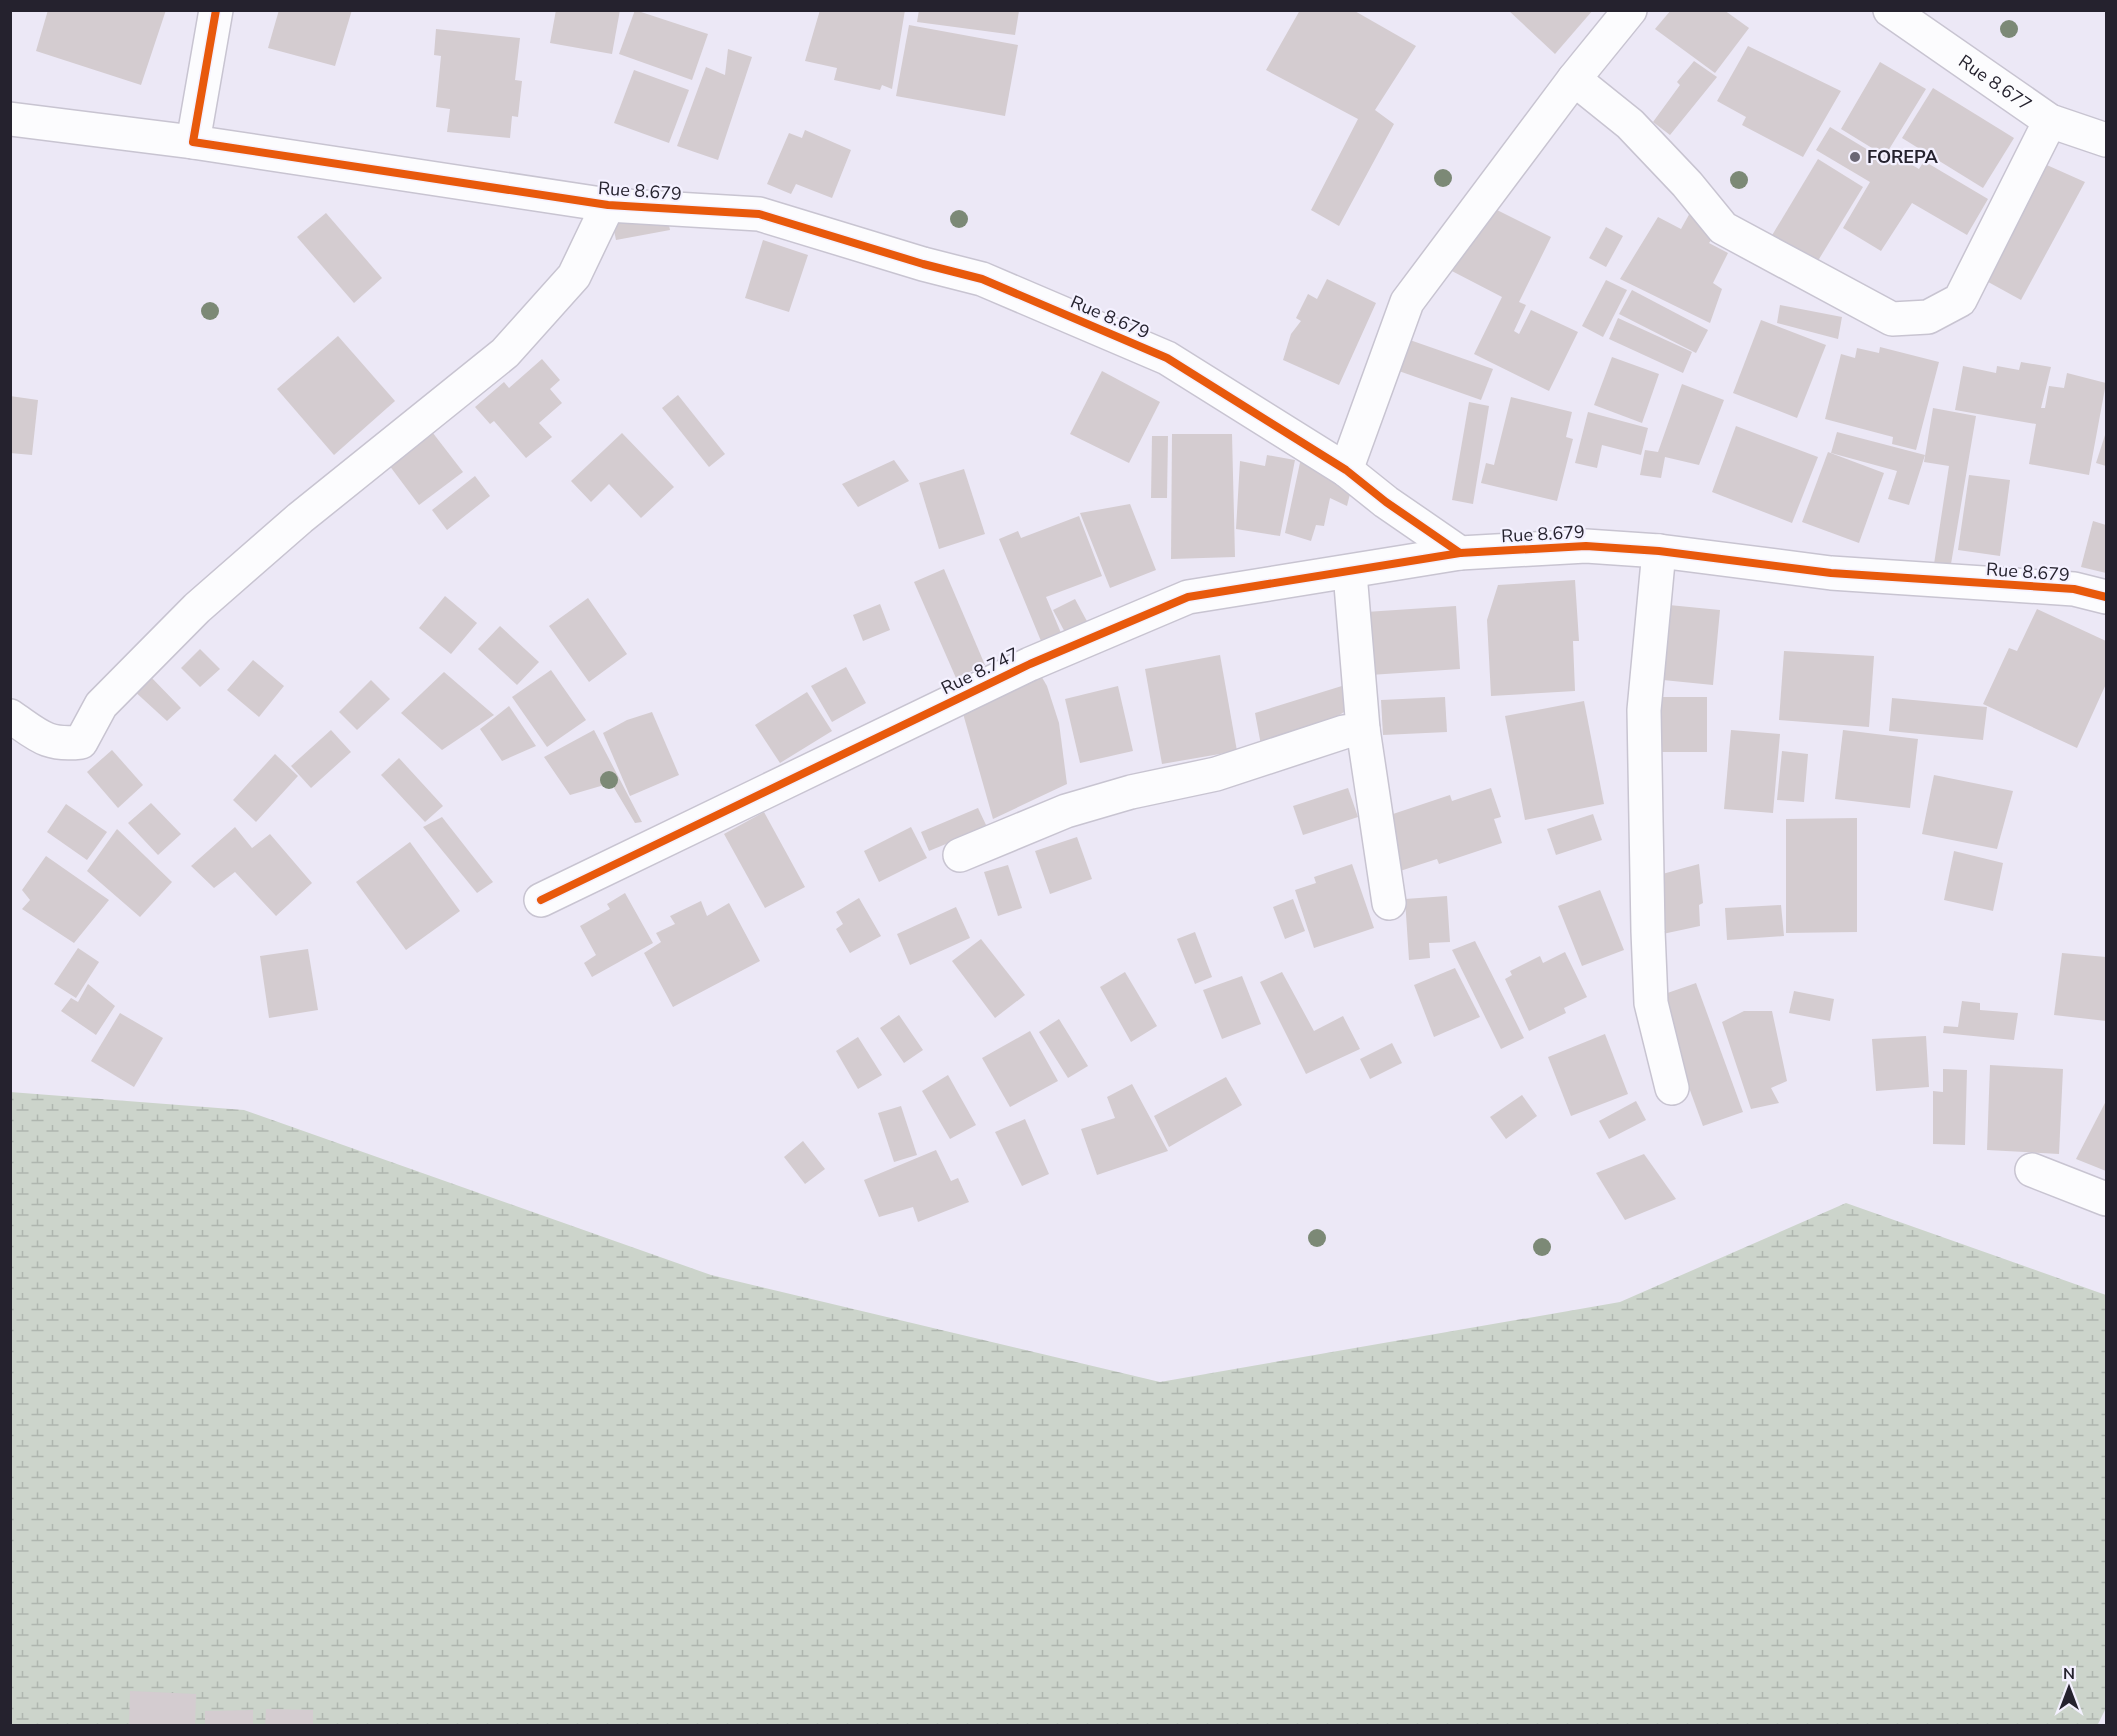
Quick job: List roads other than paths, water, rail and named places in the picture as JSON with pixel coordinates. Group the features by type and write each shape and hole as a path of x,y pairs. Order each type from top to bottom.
{"street":[{"path":"193,142 216,10"},
{"path":"1346,470 1407,302 1574,78 1630,10"},
{"name":"Rue 8.677","path":"1890,10 2050,120 2106,140"},
{"path":"1574,78 1630,124 1723,228 1892,319 1928,317 1960,300 2050,120"},
{"name":"Rue 8.679","path":"10,119 193,142 608,205 759,214 923,264 982,279 1167,358 1346,470 1386,502 1460,553 1586,546 1659,551 1831,573 2074,590 2106,597"},
{"path":"10,716 58,745 81,742 101,705 197,608 300,518 504,353 574,276 608,205"},
{"path":"1659,551 1644,710 1647,885 1651,1003 1672,1088"},
{"name":"Rue 8.747","path":"541,900 1030,664 1188,597 1350,573 1460,553"},
{"path":"1350,573 1363,729 1389,903"},
{"path":"960,855 1066,811 1131,792 1216,774 1344,732 1363,729"},
{"path":"2032,1170 2106,1199"}],"place":[{"name":"FOREPA","path":"1855,157"}]}
